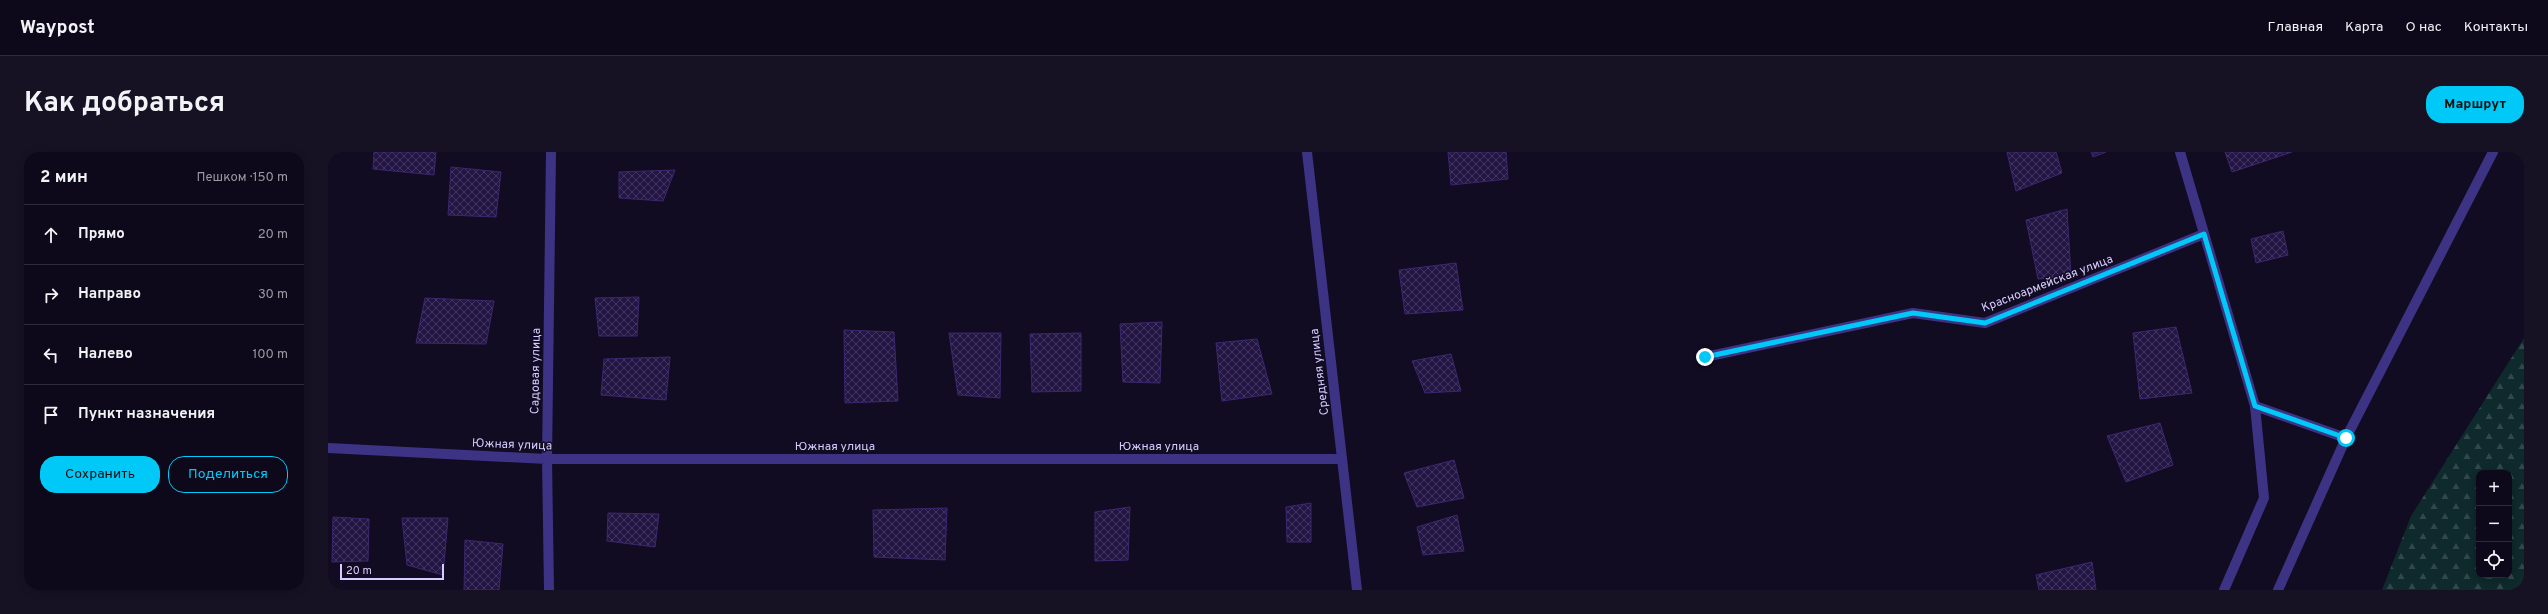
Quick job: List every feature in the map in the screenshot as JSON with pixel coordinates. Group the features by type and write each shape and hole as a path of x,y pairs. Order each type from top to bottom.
{"street":[{"name":"Садовая улица","path":"549,590 547,458 551,152"},
{"name":"Средняя улица","path":"1307,152 1357,590"},
{"path":"2180,152 2255,406 2264,498 2224,590"},
{"path":"2278,590 2346,438 2493,152"},
{"name":"Красноармейская улица","path":"1705,357 1913,313 1985,323 2204,234"},
{"path":"2255,406 2346,438"},
{"name":"Южная улица","path":"328,448 547,458 1342,459"}],"green space":[{"path":"2524,338 2524,590 2382,590 2411,516"}],"building":[{"path":"374,152 436,152 434,175 373,169"},
{"path":"1448,152 1506,152 1508,179 1451,185"},
{"path":"2007,152 2056,152 2062,173 2016,191"},
{"path":"2091,152 2106,152 2093,157"},
{"path":"2225,152 2292,152 2232,172"},
{"path":"451,167 501,172 496,217 448,215"},
{"path":"675,170 663,201 619,198 619,172"},
{"path":"2067,209 2071,276 2038,279 2026,220"},
{"path":"2283,231 2288,255 2256,263 2251,239"},
{"path":"1456,263 1463,310 1405,314 1399,270"},
{"path":"639,297 637,336 599,336 595,298"},
{"path":"425,298 494,301 486,344 416,343"},
{"path":"1162,322 1160,383 1123,382 1120,324"},
{"path":"2176,327 2192,393 2140,399 2133,333"},
{"path":"844,330 894,332 898,401 845,403"},
{"path":"949,333 1001,333 1000,398 958,395"},
{"path":"1081,333 1081,391 1032,392 1030,334"},
{"path":"1257,339 1272,394 1222,401 1216,343"},
{"path":"1451,354 1461,391 1425,393 1412,361"},
{"path":"670,357 666,400 601,395 604,359"},
{"path":"2160,423 2173,465 2126,482 2107,436"},
{"path":"1454,460 1464,498 1417,507 1404,473"},
{"path":"1311,503 1311,542 1287,542 1286,507"},
{"path":"1130,507 1128,560 1095,561 1095,512"},
{"path":"947,508 945,560 874,557 873,510"},
{"path":"608,513 659,514 655,547 607,541"},
{"path":"1457,515 1464,551 1423,555 1417,527"},
{"path":"333,517 369,519 368,561 332,562"},
{"path":"402,518 448,518 443,575 407,565"},
{"path":"465,540 503,544 499,590 464,590"},
{"path":"2092,562 2096,590 2039,590 2036,575"}],"route":[{"path":"1705,357 1913,313 1985,323 2204,234 2255,406 2346,438"}]}
